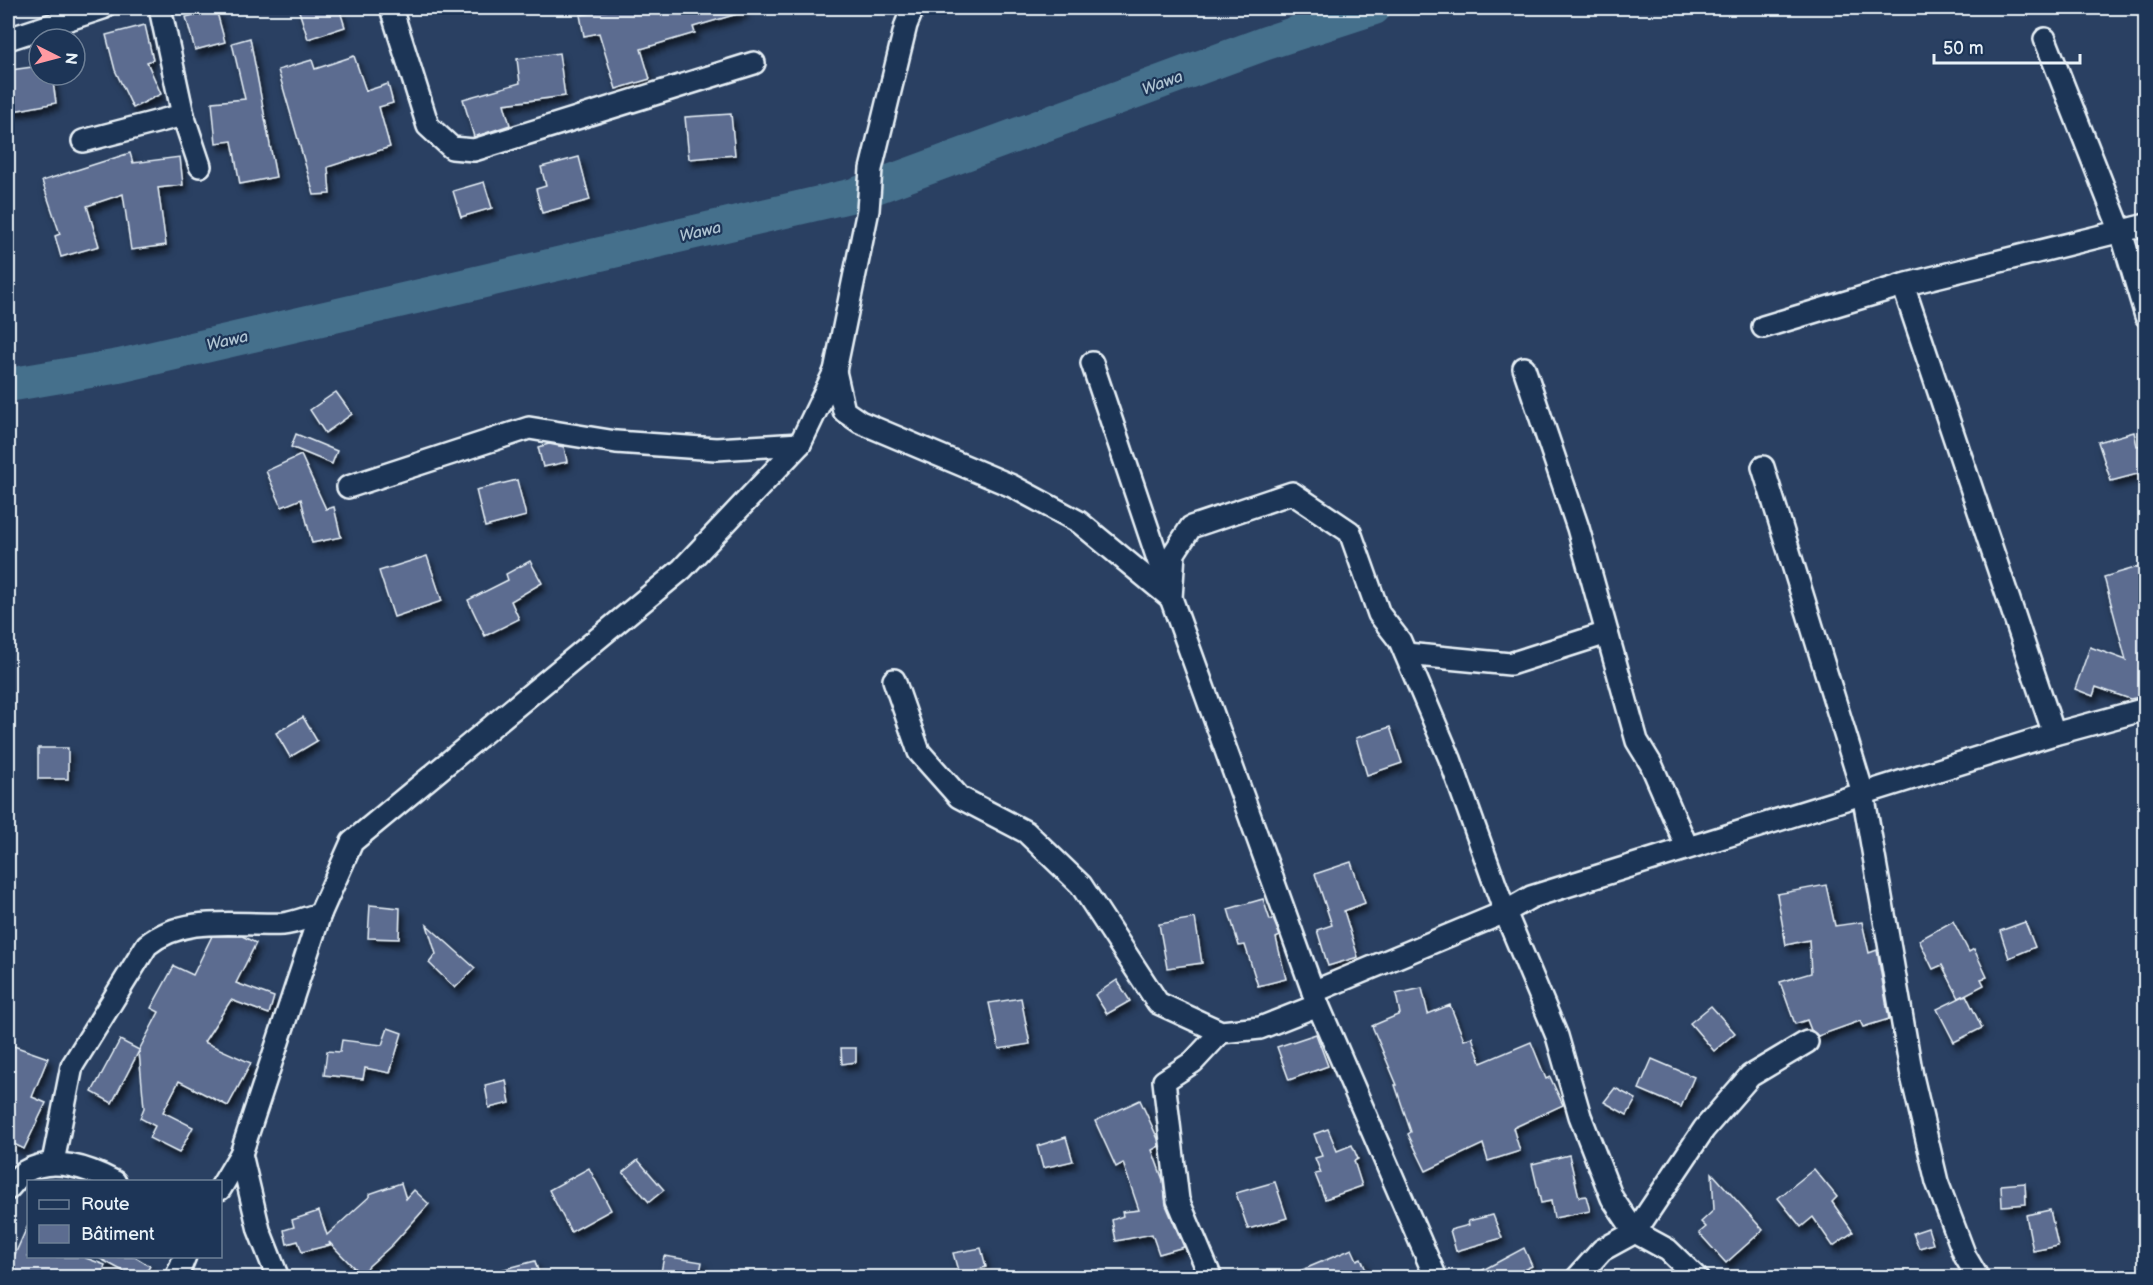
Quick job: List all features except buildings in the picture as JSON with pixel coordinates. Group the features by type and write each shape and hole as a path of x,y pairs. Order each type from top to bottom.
{"street":[{"path":"8,39 104,8"},
{"path":"160,8 183,115 200,166"},
{"path":"391,8 428,126 452,148 474,150 754,63"},
{"path":"222,1186 241,1154 320,914 352,842 682,569 800,444 835,371 868,210 871,170 906,25 914,8"},
{"path":"2045,39 2121,232 2145,316"},
{"path":"83,141 183,115"},
{"path":"1763,327 1902,285 2145,225"},
{"path":"1902,285 2054,734"},
{"path":"1092,363 1171,598 1316,998 1436,1278"},
{"path":"1524,368 1578,528 1637,741 1651,764 1687,847"},
{"path":"835,371 844,411 860,422 1012,486 1079,522 1171,598"},
{"path":"348,487 529,428 616,442 716,449 800,444"},
{"path":"1763,466 1863,793 1912,1076 1937,1182 1965,1256 1978,1278"},
{"path":"1171,598 1174,554 1191,527 1292,493 1350,532 1379,614 1400,641 1450,759 1505,912 1557,1036 1580,1116 1612,1198 1635,1232 1668,1250 1697,1278"},
{"path":"1406,654 1510,664 1607,633"},
{"path":"894,680 919,752 959,797 1026,832 1081,885 1158,1003 1221,1032 1260,1028 1316,998 1505,912 1531,897 2054,734 2145,709"},
{"path":"53,1162 72,1066 147,945 162,933 202,923 285,924 320,914"},
{"path":"1211,1278 1178,1200 1164,1081 1193,1062 1221,1032"},
{"path":"1577,1278 1602,1250 1635,1232 1704,1129 1750,1076 1807,1042"},
{"path":"241,1154 259,1230 278,1278"},
{"path":"8,1189 24,1172 53,1162 99,1173 111,1180"},
{"path":"176,1278 185,1258"}],"waterway":[{"name":"Wawa","path":"8,385 119,366 854,195 1266,43 1374,8"}]}
